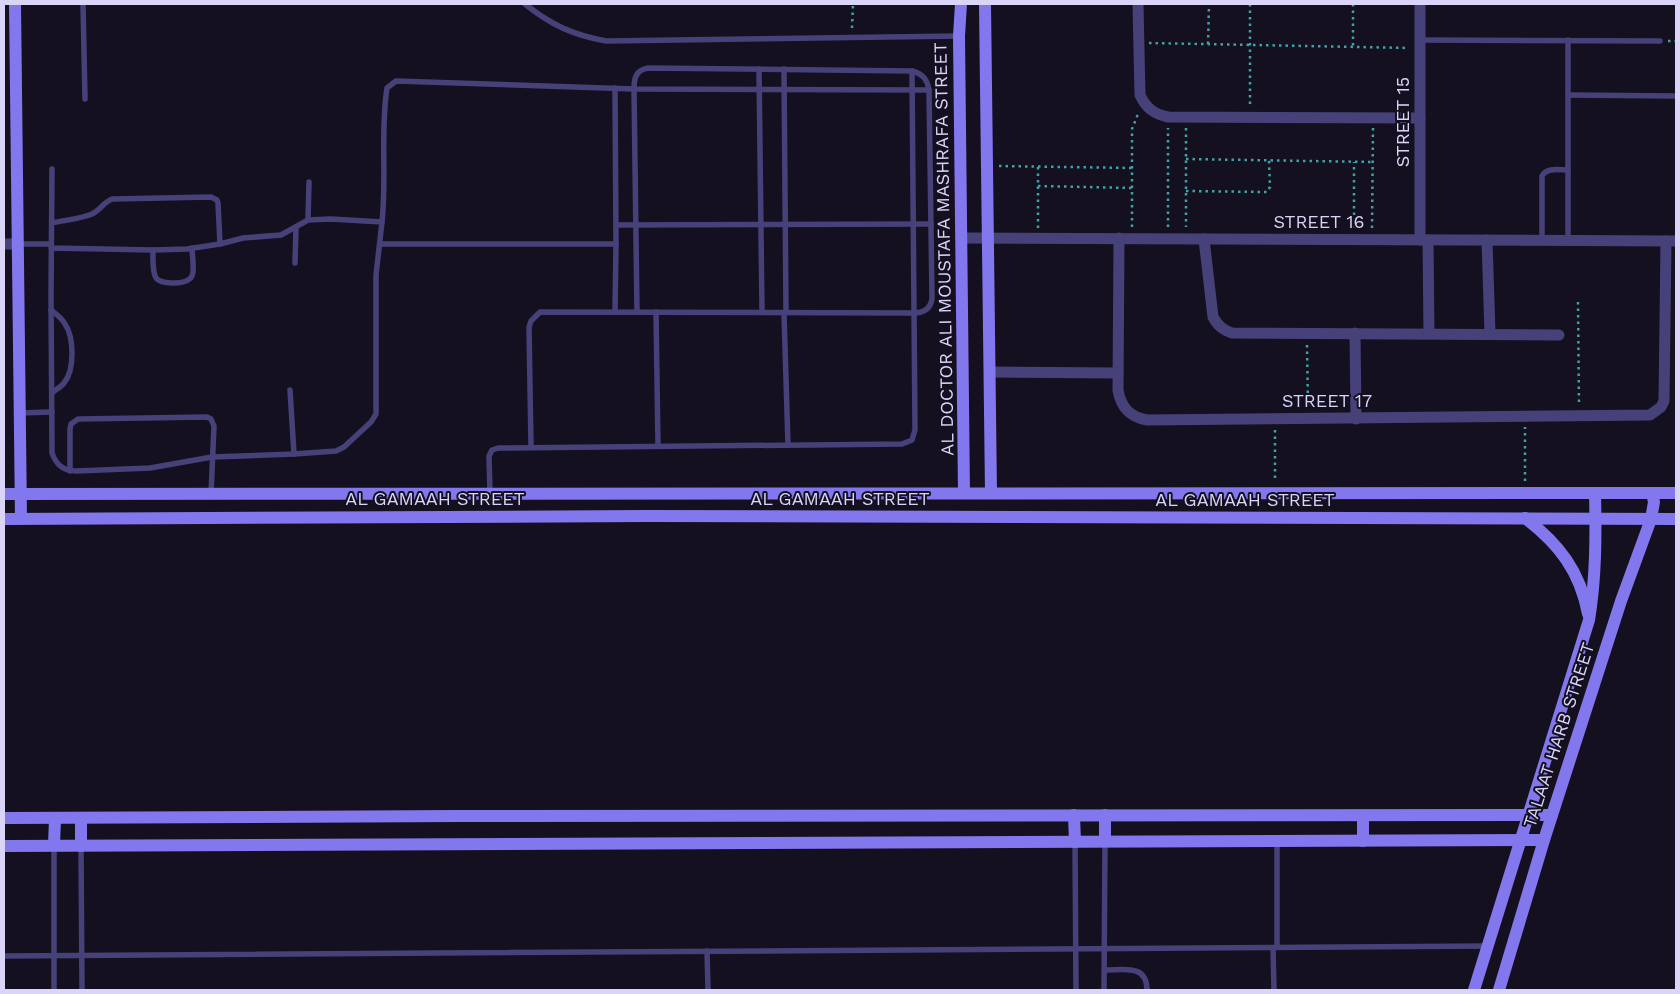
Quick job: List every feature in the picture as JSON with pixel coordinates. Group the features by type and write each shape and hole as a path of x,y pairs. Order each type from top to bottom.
{"main road":[{"path":"15,4 20,519"},
{"name":"AL DOCTOR ALI MOUSTAFA MASHRAFA STREET","path":"961,4 959,36 964,493"},
{"path":"985,4 991,493"},
{"path":"647,493 647,516"},
{"name":"TALAAT HARB STREET","path":"1474,990 1589,620 1596,568 1595,493"},
{"name":"TALAAT HARB STREET","path":"1499,990 1544,840 1621,601 1651,520 1654,502 1652,493"},
{"name":"AL GAMAAH STREET","path":"4,494 1676,493"},
{"name":"AL GAMAAH STREET","path":"4,519 647,516 1676,519"},
{"path":"1525,518 1557,546 1569,563 1585,600 1589,620"},
{"path":"1105,815 1105,841"},
{"path":"4,818 1552,815"},
{"path":"1074,816 1074,842"},
{"path":"1363,816 1363,840"},
{"path":"54,846 55,819"},
{"path":"80,846 81,819"},
{"path":"4,846 1544,840"}],"street":[{"path":"1138,4 1140,95 1144,104 1151,111 1159,115 1168,117 1250,118 1420,118"},
{"name":"STREET 15","path":"1420,4 1420,118 1429,334"},
{"name":"STREET 16","path":"962,238 1671,241"},
{"name":"STREET 17","path":"1119,238 1118,372 1120,399 1130,414 1138,418 1148,420 1650,415 1661,407 1664,401"},
{"path":"1204,239 1213,317 1224,330 1232,333 1559,335"},
{"path":"1487,240 1490,334"},
{"path":"1671,241 1670,367 1664,401 1676,401"},
{"path":"4,244 18,244"},
{"path":"1355,334 1356,418"},
{"path":"991,372 1118,372"}],"lane":[{"path":"83,4 85,98"},
{"path":"525,4 542,18 562,29 584,37 606,41 959,36"},
{"path":"1420,44 1568,40 1660,40"},
{"path":"1568,40 1568,240"},
{"path":"531,447 529,327 531,321 540,312 914,313 925,311 932,303 929,90 928,83 924,77 912,71 648,68 638,72 635,77 634,89 637,312"},
{"path":"759,69 762,312"},
{"path":"784,69 785,312 788,445"},
{"path":"490,494 489,456 492,450 498,448 902,444 912,440 915,430 912,71"},
{"path":"52,169 52,453 60,466 70,471 150,468 212,457 340,450 371,422 376,414 376,275 384,203 384,105 387,88 396,81 634,89 929,90"},
{"path":"615,88 615,312"},
{"path":"1568,95 1676,96"},
{"path":"1542,240 1542,176 1548,170 1568,170"},
{"path":"308,220 309,182"},
{"path":"52,223 88,215 98,211 106,202 112,199 211,197 218,203 220,244"},
{"path":"18,244 153,250 192,248 243,238 281,235 308,220 331,219 382,222"},
{"path":"616,225 931,224"},
{"path":"295,263 296,227"},
{"path":"380,244 616,244"},
{"path":"153,250 154,275 160,282 164,283 186,281 192,276 192,248"},
{"path":"51,310 65,323 71,342 72,356 68,376 64,384 52,393"},
{"path":"656,312 658,446"},
{"path":"290,390 294,454"},
{"path":"19,413 52,412"},
{"path":"70,471 70,429 74,421 82,418 206,417 211,419 214,426 211,494"},
{"path":"1104,990 1105,841"},
{"path":"1274,990 1277,841"},
{"path":"1074,842 1076,990"},
{"path":"54,846 54,990"},
{"path":"80,846 82,990"},
{"path":"4,956 1488,946"},
{"path":"707,951 708,990"},
{"path":"1105,970 1136,971 1143,974 1147,980 1147,990"}],"path":[{"path":"852,37 853,4"},
{"path":"1208,44 1209,4"},
{"path":"1250,4 1250,118"},
{"path":"1353,4 1353,47"},
{"path":"1138,43 1353,47 1420,44"},
{"path":"1132,238 1132,129 1144,104"},
{"path":"1168,117 1168,239"},
{"path":"1186,117 1186,239"},
{"path":"1372,239 1373,118"},
{"path":"1186,159 1373,162"},
{"path":"1186,191 1267,192 1270,187 1269,160"},
{"path":"1354,162 1354,239"},
{"path":"987,166 1132,168"},
{"path":"1038,167 1038,238"},
{"path":"1038,186 1132,188"},
{"path":"1578,302 1579,417"},
{"path":"1307,333 1308,419"},
{"path":"1525,493 1526,417"},
{"path":"1275,419 1275,493"}]}
